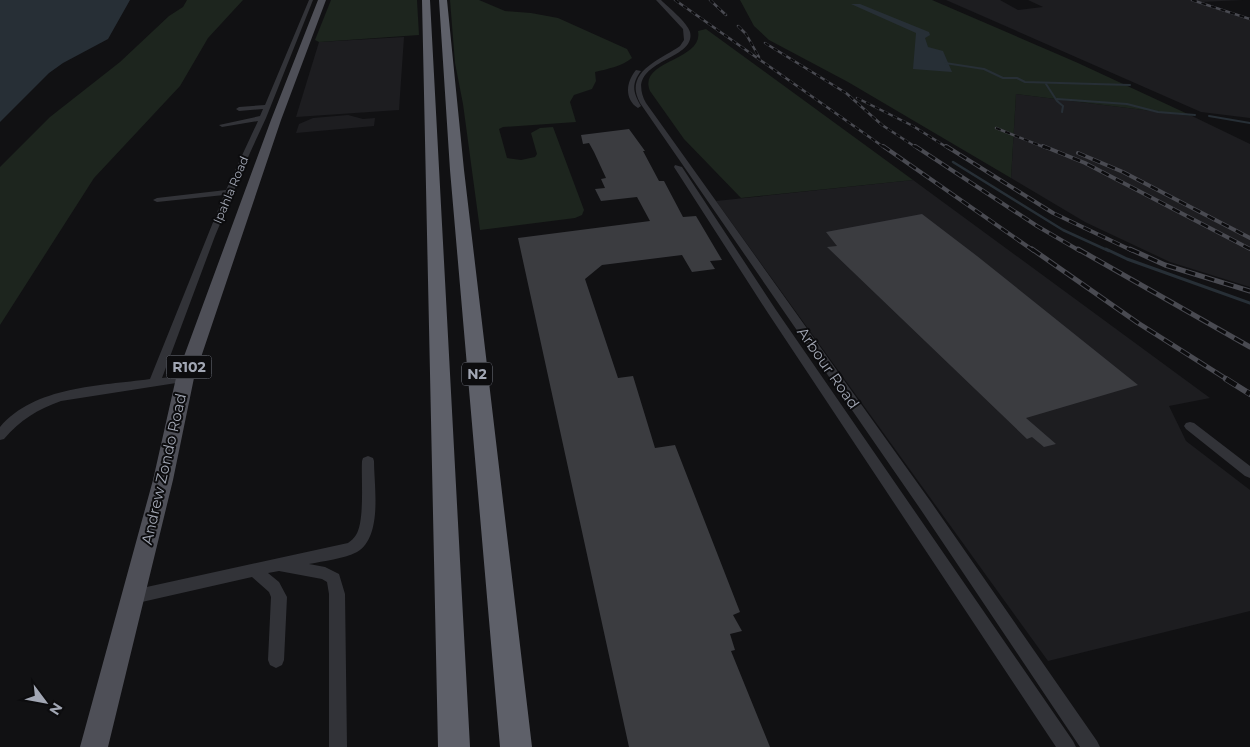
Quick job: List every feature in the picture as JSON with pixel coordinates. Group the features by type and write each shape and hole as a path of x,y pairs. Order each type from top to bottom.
{"highway":[{"name":"N2","path":"426,0 454,747"},
{"name":"N2","path":"443,0 456,160 516,747"}],"main road":[{"name":"Andrew Zondo Road","path":"94,747 163,480 186,378 204,321 244,214 276,120 322,0"}],"street":[{"name":"Ipahla Road","path":"155,381 245,155 263,118 312,0"},
{"name":"Arbour Road","path":"650,0 679,28 681,37 675,48 635,73 629,87 631,95 782,326 1067,747"},
{"name":"Arbour Road","path":"658,0 683,26 687,37 680,49 653,64 642,74 638,82 638,93 926,506 1091,747"},
{"path":"239,109 267,107"},
{"path":"248,115 252,108"},
{"path":"222,125 263,118"},
{"path":"157,200 230,192"},
{"path":"0,436 21,414 52,399 66,395 155,381 186,378"},
{"path":"1190,426 1250,473"},
{"path":"133,597 346,550 358,543 367,524 368,461"},
{"path":"272,566 316,571 334,579 337,594 338,747"},
{"path":"254,570 274,587 279,597 276,660"}],"shaded area":[{"path":"0,0 130,0 108,39 63,63 49,73 0,122"},
{"path":"187,0 243,0 208,38 180,86 94,178 0,325 0,167 50,117 120,62 169,16 183,7"},
{"path":"331,0 417,0 419,35 319,42 315,40"},
{"path":"450,0 479,0 505,11 558,18 627,49 632,58 619,65 595,72 596,81 592,89 574,95 570,102 576,122 503,127 499,129 507,158 521,160 535,157 537,154 531,133 540,128 553,127 584,210 582,215 575,218 480,230 463,104 455,63"},
{"path":"740,0 932,0 1078,63 1192,116 1016,94 1011,178 848,82 769,40 754,26"},
{"path":"946,0 1000,0 1018,10 1043,7 1028,0 1243,0 1201,2 1250,18 1250,118 1201,112"},
{"path":"851,4 860,4 929,32 930,35 925,38 928,47 943,51 952,72 913,69 916,33"},
{"path":"706,29 913,180 741,198 684,139 650,91 649,81 653,73 661,66 691,49 697,41 698,31"},
{"path":"404,37 399,110 296,117 319,42"},
{"path":"1016,94 1192,116 1250,144 1250,287 1170,262 1085,222 1011,178"},
{"path":"348,115 363,119 375,118 374,126 296,133 299,124 313,118"},
{"path":"913,180 1210,398 1169,406 1186,441 1250,490 1250,611 1048,661 716,201"}],"building":[{"path":"629,129 645,151 643,151 659,181 664,181 683,217 696,216 722,260 710,261 715,269 692,272 682,255 602,265 585,279 618,378 633,376 655,448 675,445 740,612 733,615 742,631 730,634 735,650 731,651 770,747 629,747 518,238 650,221 637,197 601,201 595,189 605,188 601,179 606,178 589,143 583,144 581,135"},
{"path":"922,214 1138,385 1026,418 1056,444 1044,447 1032,437 1027,439 827,247 837,246 826,232"}],"waterway":[{"path":"945,63 984,69 1003,78 1017,78 1025,82 1130,85"},
{"path":"1046,84 1057,101 1063,106 1062,112"},
{"path":"1057,99 1127,104 1158,112 1195,115"},
{"path":"1209,116 1250,123"},
{"path":"953,162 1063,230 1109,251"},
{"path":"1106,249 1127,259 1250,303"}],"railway":[{"path":"675,0 885,148"},
{"path":"710,0 726,15"},
{"path":"1192,0 1250,19"},
{"path":"738,26 746,34 759,57"},
{"path":"765,43 846,93 882,125 917,148"},
{"path":"857,98 913,126 948,148"},
{"path":"996,128 1046,148"},
{"path":"883,146 1034,251"},
{"path":"915,146 1037,226 1080,251"},
{"path":"946,146 1053,213 1133,251"},
{"path":"1043,146 1085,163 1250,249"},
{"path":"1078,153 1123,172 1250,238"},
{"path":"1032,249 1138,323 1228,380"},
{"path":"1078,249 1250,347"},
{"path":"1130,249 1165,265 1250,291"},
{"path":"1226,379 1250,394"}]}
